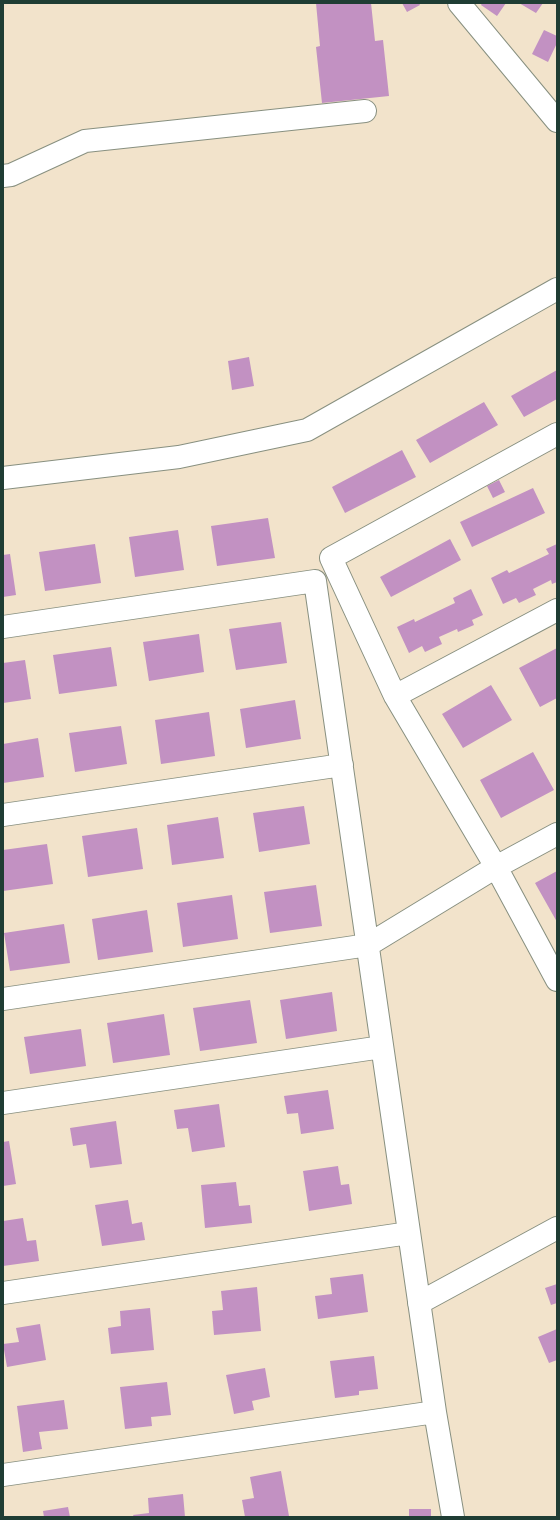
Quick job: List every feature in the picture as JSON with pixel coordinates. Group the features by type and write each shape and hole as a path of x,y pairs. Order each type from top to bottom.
{"street":[{"path":"459,3 557,121"},
{"path":"3,176 11,175 85,141 365,111"},
{"path":"3,478 178,457 307,430 557,289"},
{"path":"453,1517 435,1412 419,1304 315,581 331,558 557,434"},
{"path":"331,558 396,696 496,867 557,980"},
{"path":"3,627 315,581"},
{"path":"396,696 557,610"},
{"path":"3,815 342,765"},
{"path":"3,999 368,945 496,867 557,834"},
{"path":"3,1103 382,1047"},
{"path":"419,1304 557,1228"},
{"path":"3,1293 409,1233"},
{"path":"3,1475 435,1412"}],"building":[{"path":"316,3 371,3 375,41 383,40 389,96 322,103 316,47 320,46"},
{"path":"402,3 419,3 420,5 407,12"},
{"path":"482,3 506,3 497,16 481,5"},
{"path":"519,3 543,3 536,13"},
{"path":"544,30 557,36 557,43 548,62 532,54"},
{"path":"249,357 254,386 232,390 228,361"},
{"path":"557,370 557,399 524,417 511,396"},
{"path":"484,402 498,425 430,463 416,440"},
{"path":"402,450 416,477 345,513 332,487"},
{"path":"499,480 505,492 493,498 487,486"},
{"path":"533,488 545,513 472,547 460,522"},
{"path":"268,518 275,558 217,566 211,526"},
{"path":"178,530 184,570 135,577 129,537"},
{"path":"450,539 461,560 391,597 380,577"},
{"path":"95,544 101,583 45,591 39,552"},
{"path":"557,544 557,582 552,584 551,580 533,589 536,595 519,603 516,598 503,604 491,578 507,570 509,573 549,554 546,549"},
{"path":"10,554 16,595 3,597 3,555"},
{"path":"471,589 483,615 472,620 474,625 458,632 457,629 439,637 442,644 425,652 422,646 409,653 397,627 414,619 415,622 455,603 453,598"},
{"path":"281,622 287,663 236,670 229,629"},
{"path":"199,634 204,672 149,681 143,642"},
{"path":"111,647 117,686 59,694 53,655"},
{"path":"557,648 557,698 540,707 519,668"},
{"path":"25,660 31,699 3,703 3,663"},
{"path":"491,685 512,720 463,748 442,714"},
{"path":"295,700 301,739 246,748 240,709"},
{"path":"209,712 215,756 161,764 155,720"},
{"path":"121,726 127,764 75,772 69,733"},
{"path":"38,738 44,777 3,783 3,744"},
{"path":"533,752 554,790 501,818 480,780"},
{"path":"304,806 310,844 259,852 253,813"},
{"path":"218,817 224,858 172,865 167,825"},
{"path":"137,828 143,869 88,877 82,836"},
{"path":"47,844 53,884 3,891 3,850"},
{"path":"557,871 557,922 535,883"},
{"path":"316,885 322,926 270,933 264,892"},
{"path":"232,895 238,939 183,947 177,903"},
{"path":"147,910 153,952 98,960 92,919"},
{"path":"64,924 70,963 10,971 4,933"},
{"path":"332,992 337,1031 286,1039 280,1000"},
{"path":"250,1000 257,1043 200,1051 193,1008"},
{"path":"164,1014 170,1055 113,1063 107,1023"},
{"path":"81,1029 86,1066 30,1074 24,1037"},
{"path":"328,1090 334,1129 301,1134 298,1113 287,1114 284,1096"},
{"path":"219,1104 225,1147 192,1152 188,1128 177,1129 174,1110"},
{"path":"116,1121 122,1164 90,1168 86,1144 73,1146 70,1128"},
{"path":"9,1141 16,1184 3,1186 3,1142"},
{"path":"338,1166 341,1185 349,1184 352,1204 309,1211 303,1171"},
{"path":"236,1182 239,1206 250,1205 252,1223 205,1228 201,1185"},
{"path":"128,1200 132,1224 142,1222 145,1240 102,1246 95,1205"},
{"path":"23,1218 27,1241 36,1240 39,1261 3,1266 3,1221"},
{"path":"363,1274 368,1312 318,1319 315,1296 332,1294 330,1278"},
{"path":"557,1284 557,1303 551,1305 545,1288"},
{"path":"257,1287 261,1331 214,1335 212,1311 223,1310 221,1291"},
{"path":"150,1308 154,1350 111,1354 108,1328 121,1326 120,1311"},
{"path":"40,1324 46,1360 7,1367 3,1344 19,1342 16,1328"},
{"path":"557,1329 557,1360 549,1363 538,1337"},
{"path":"374,1356 378,1389 359,1391 359,1395 335,1398 330,1361"},
{"path":"265,1368 270,1397 252,1401 254,1410 234,1414 226,1375"},
{"path":"167,1382 171,1415 151,1417 152,1426 125,1429 120,1387"},
{"path":"64,1400 68,1429 39,1432 42,1449 23,1452 17,1406"},
{"path":"281,1471 289,1516 245,1517 242,1500 254,1498 250,1477"},
{"path":"183,1494 185,1517 134,1517 133,1515 149,1513 148,1498"},
{"path":"68,1507 70,1517 44,1517 43,1511"},
{"path":"409,1509 431,1509 431,1517 409,1517"}]}
